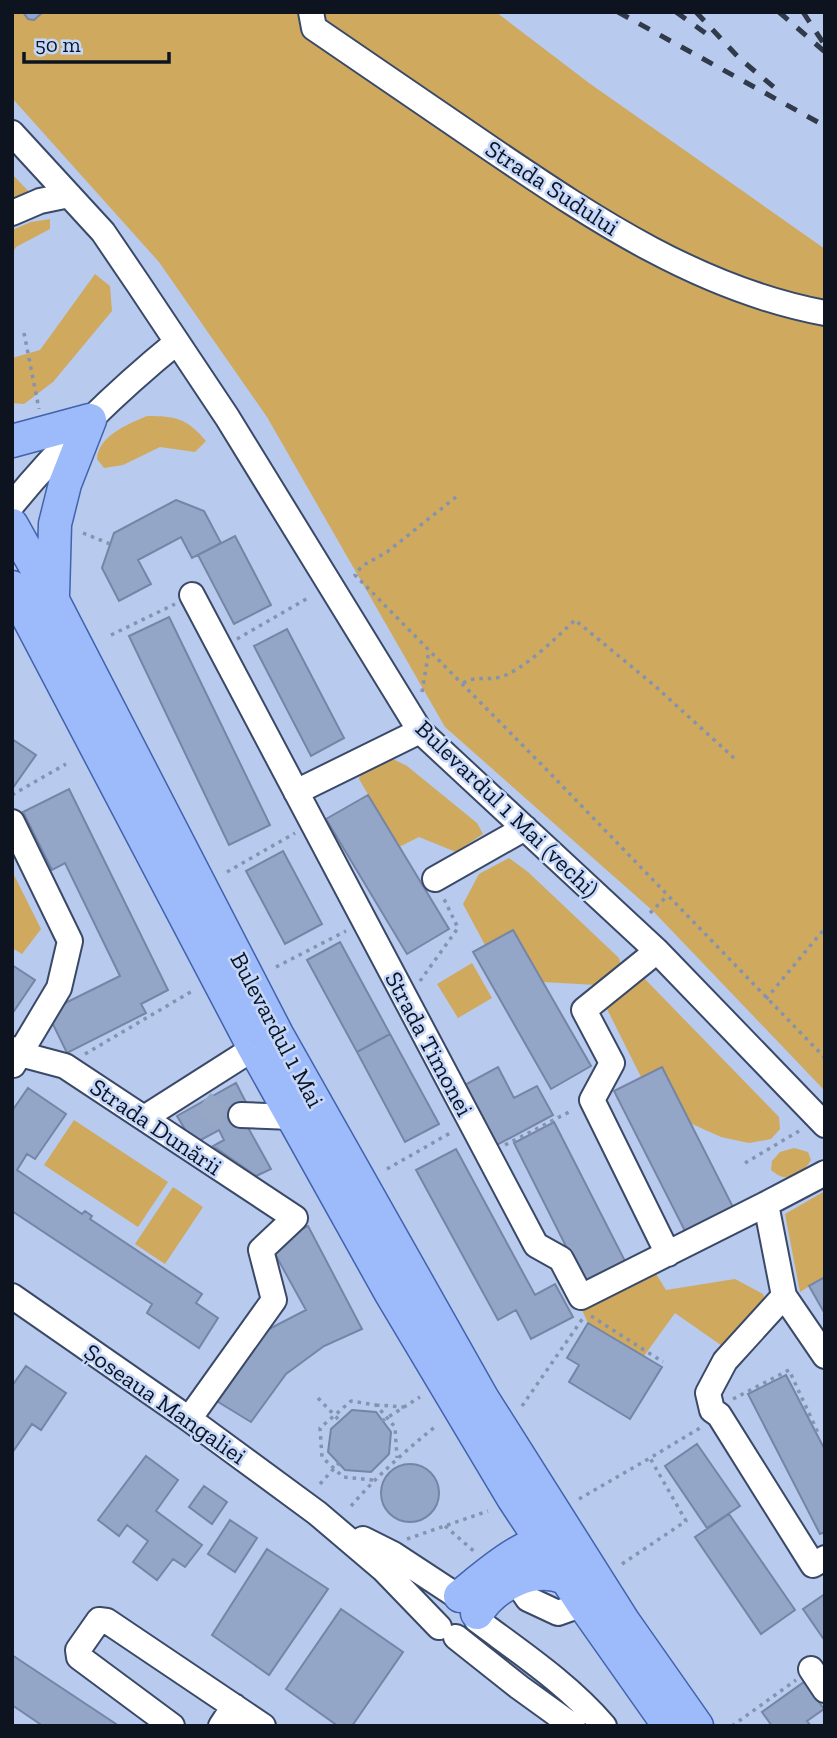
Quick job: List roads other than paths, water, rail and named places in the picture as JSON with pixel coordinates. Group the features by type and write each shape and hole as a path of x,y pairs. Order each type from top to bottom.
{"main road":[{"path":"12,440 90,420"},
{"path":"53,599 55,524 65,484 90,420"},
{"name":"Bulevardul 1 Mai","path":"12,525 53,599 277,1034 483,1399 560,1521"},
{"name":"Bulevardul 1 Mai","path":"12,587 254,1048 397,1304 560,1521"},
{"path":"12,637 51,661"},
{"path":"560,1521 565,1578 668,1726"},
{"path":"468,1606 525,1548 560,1521"},
{"path":"560,1521 551,1540 565,1546 599,1593 625,1622 697,1726"},
{"path":"468,1606 515,1580 548,1573 565,1578"}],"street":[{"name":"Strada Sudului","path":"293,12 312,20 564,198 635,241 713,281 785,306 825,313"},
{"name":"Bulevardul 1 Mai (vechi)","path":"12,133 103,232 227,417 419,731 657,951 825,1125"},
{"path":"12,213 40,201 69,195"},
{"path":"12,505 90,420 177,342"},
{"name":"Strada Timonei","path":"192,595 536,1245 561,1259 580,1297 825,1173"},
{"path":"296,792 419,731"},
{"path":"12,822 70,941 59,988 15,1056"},
{"path":"435,879 525,828"},
{"path":"657,951 584,1010 612,1063 592,1100 667,1254"},
{"path":"144,1118 198,1095 254,1048"},
{"name":"Strada Dunării","path":"15,1056 65,1066 295,1218 261,1250 274,1300 189,1419"},
{"path":"241,1115 292,1117"},
{"path":"766,1204 784,1296 825,1356"},
{"name":"Șoseaua Mangaliei","path":"12,1296 189,1419 317,1513 383,1569 448,1632 573,1726"},
{"path":"784,1296 725,1361 708,1393 716,1413 813,1565 825,1558"},
{"name":"Șoseaua Mangaliei","path":"317,1513 393,1555 468,1606 562,1685 604,1726"},
{"path":"515,1580 528,1599 558,1612 583,1604"},
{"path":"445,1599 468,1606 472,1630 448,1632 436,1615 445,1599"},
{"path":"172,1726 79,1657 78,1650 99,1620 107,1620 228,1716 263,1726"},
{"path":"519,1687 558,1726"}],"tunnel":[{"path":"203,1102 218,1115 241,1115"}],"railway":[{"path":"618,12 825,126"},
{"path":"676,12 711,37"},
{"path":"696,12 739,58 781,93"},
{"path":"779,12 825,52"},
{"path":"803,12 824,44"}]}
